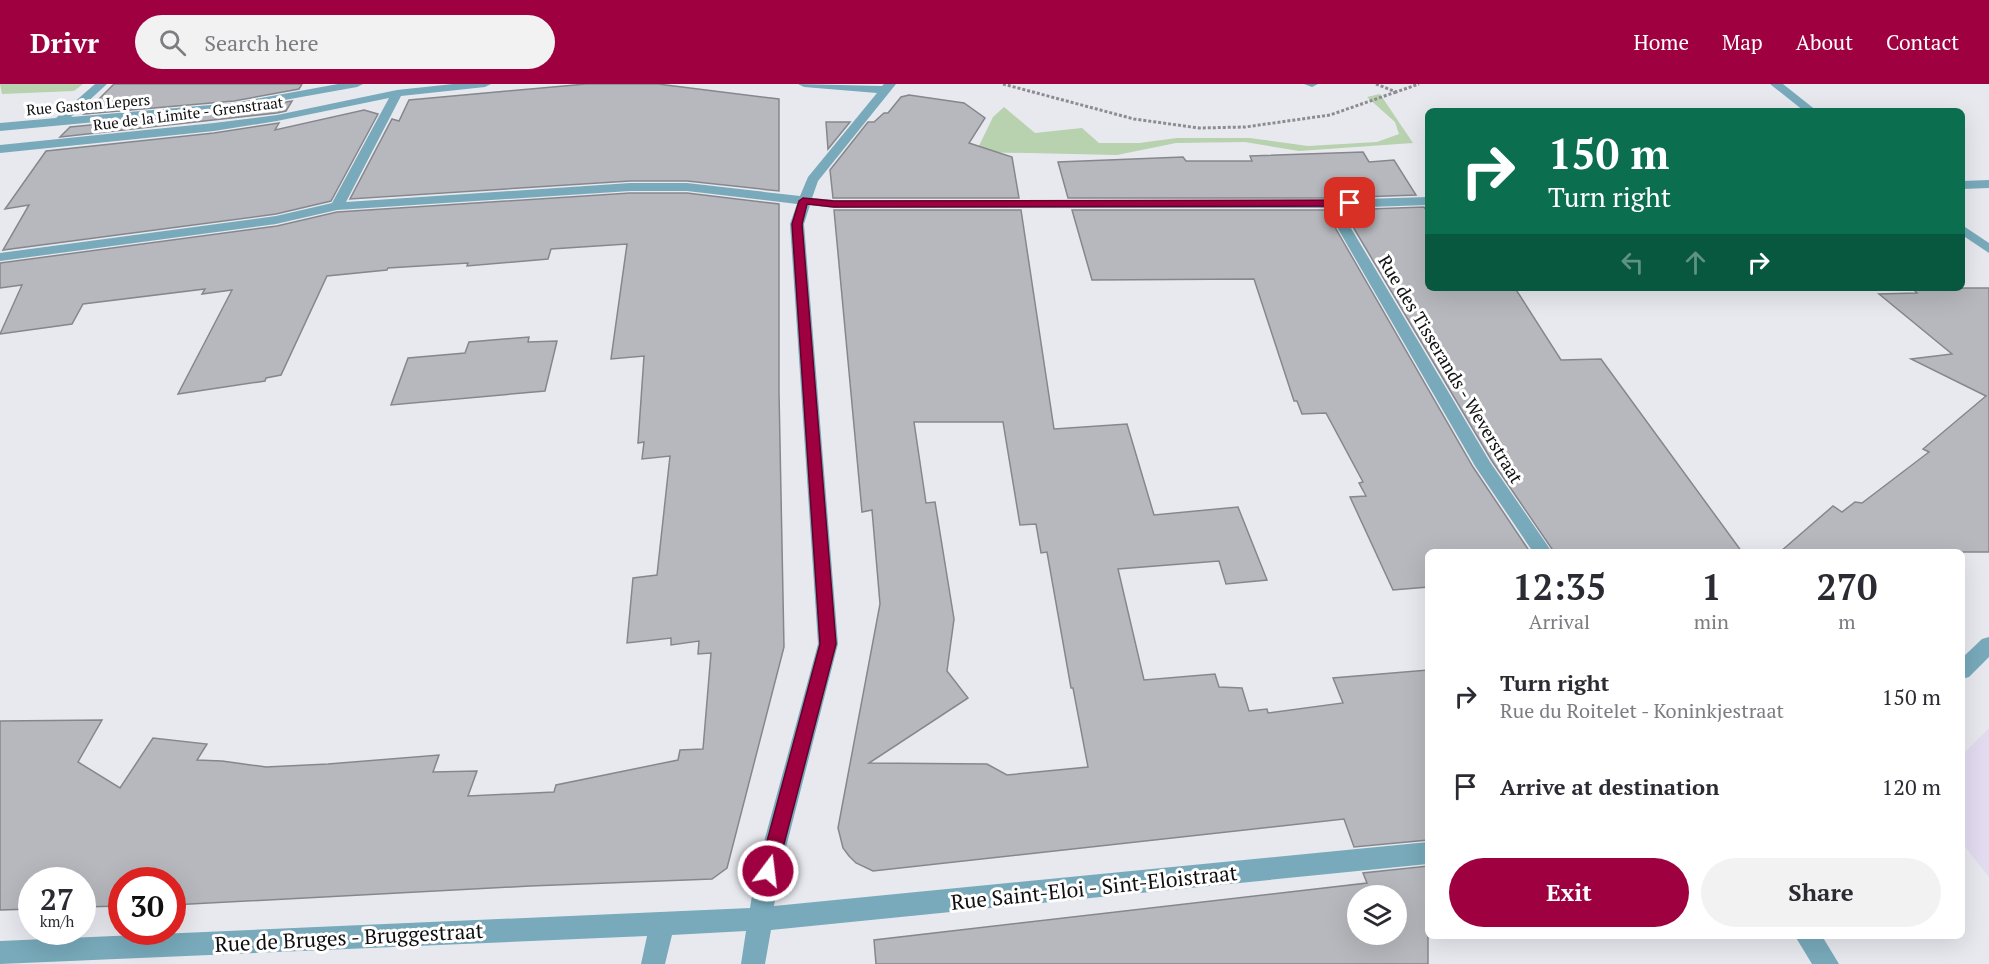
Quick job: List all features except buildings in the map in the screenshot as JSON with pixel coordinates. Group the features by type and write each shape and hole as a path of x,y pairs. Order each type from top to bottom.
{"street":[{"path":"32,146 101,84"},
{"name":"Rue Gaston Lepers","path":"0,127 234,106 357,84"},
{"name":"Rue de la Limite - Grenstraat","path":"0,149 235,124 397,93 485,84"},
{"path":"804,84 888,87"},
{"path":"1776,84 1806,108"},
{"path":"753,964 768,871 828,644 797,224 812,180 888,87"},
{"path":"337,206 397,93"},
{"path":"1965,185 1989,184"},
{"path":"0,257 276,220 337,206 630,187 687,187 834,204 1330,204 1425,201"},
{"name":"Rue des Tisserands - Weverstraat","path":"1330,204 1484,466 1541,549"},
{"path":"1965,230 1989,249"},
{"path":"1965,667 1989,645"},
{"name":"Rue Saint-Eloi - Sint-Eloistraat","path":"662,923 851,912 1425,853"},
{"path":"652,964 662,923"},
{"name":"Rue de Bruges - Bruggestraat","path":"0,953 662,923"},
{"path":"1809,939 1827,964"}],"path":[{"path":"1003,84 1124,117 1199,128 1245,127 1330,115 1419,84"},
{"path":"1376,84 1396,92"}],"shaded area":[{"path":"1989,728 1989,877 1965,847 1965,752"}],"green space":[{"path":"0,84 83,84 74,91 2,94"},
{"path":"1380,94 1413,143 1299,151 1245,142 1176,143 1117,155 976,152 993,117 1004,107 1035,133 1082,128 1099,143 1139,143 1177,138 1250,138 1308,146 1377,142 1399,134 1395,122 1367,97"}],"route":[{"path":"768,871 828,644 797,224 803,201 834,204 1350,203"}]}
